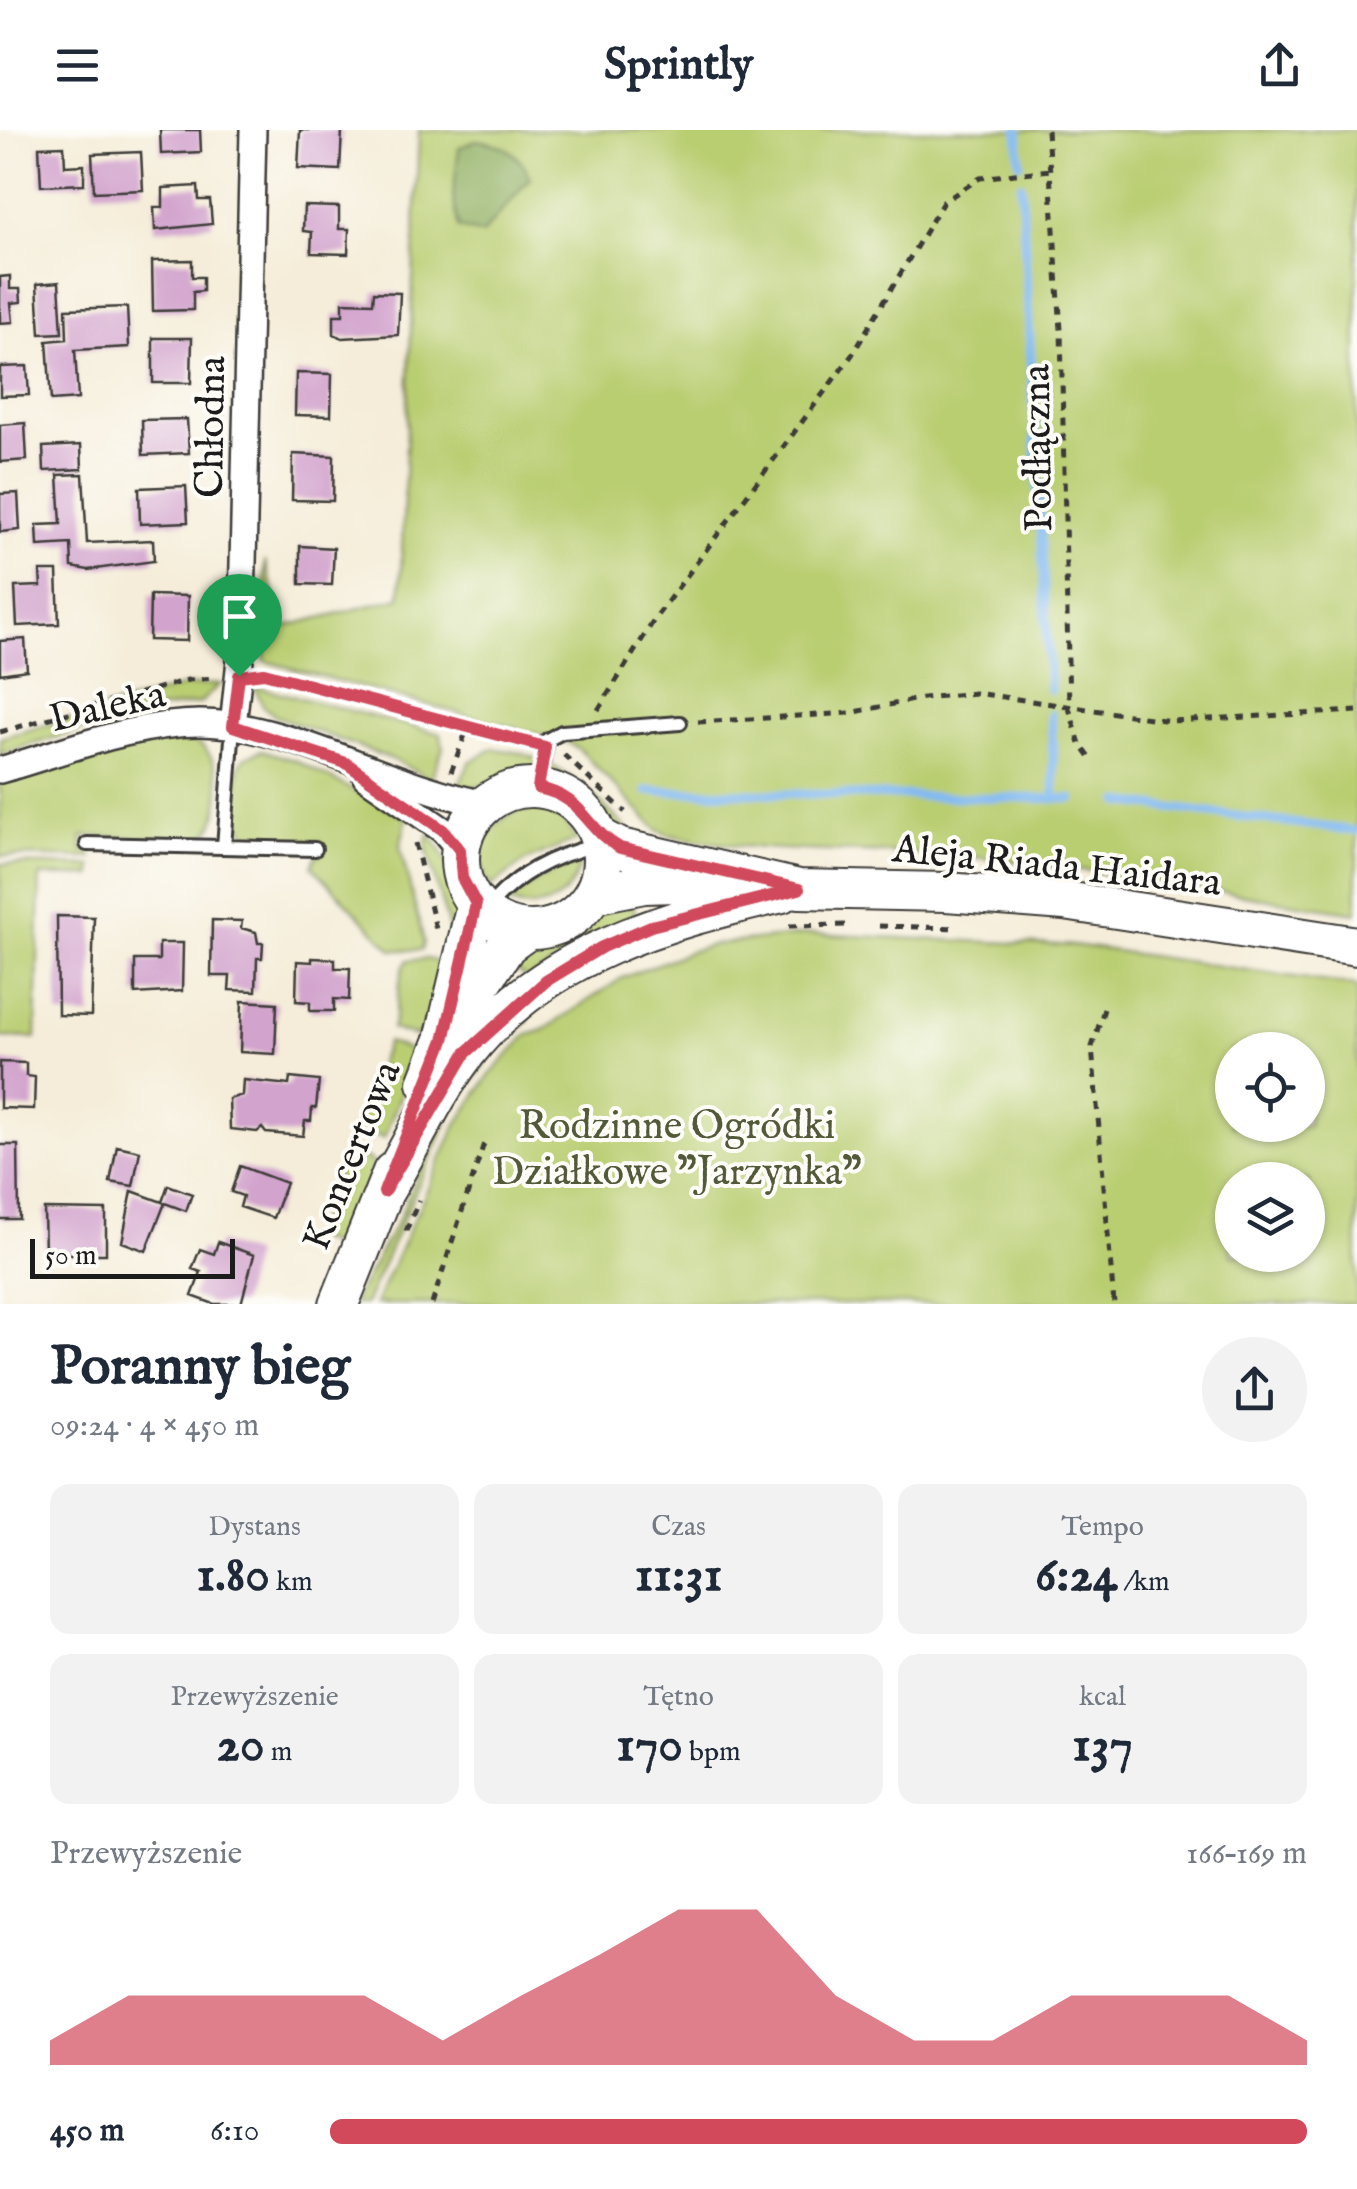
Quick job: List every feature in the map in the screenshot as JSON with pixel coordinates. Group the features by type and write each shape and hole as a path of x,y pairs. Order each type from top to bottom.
{"street":[{"name":"Chłodna","path":"233,726 239,676 253,130"},
{"name":"Daleka","path":"0,770 166,726 233,726 486,804"},
{"name":"Daleka","path":"346,763 443,830 460,850"},
{"path":"538,788 576,803 609,832 593,894 566,921 528,930 499,923 480,908 462,878 460,850 473,816 486,804 510,790 538,788"},
{"name":"Aleja Riada Haidara","path":"609,832 620,848 799,889 946,892 1065,901 1357,946"},
{"name":"Aleja Riada Haidara","path":"593,894 644,884 748,880"},
{"path":"384,1192 466,1053 546,981 602,947 651,926 799,889"},
{"name":"Koncertowa","path":"339,1304 444,1040 480,908"},
{"name":"Koncertowa","path":"444,1040 507,946 528,930"}],"lane":[{"path":"538,788 545,747 562,732 680,724"},
{"path":"224,847 233,726"},
{"path":"480,908 542,862 609,832"},
{"path":"86,844 315,849"}],"path":[{"name":"Podłączna","path":"1047,130 1061,330 1069,708 1080,744 1091,759"},
{"path":"586,729 656,618 852,356 943,202 980,178 1050,170"},
{"path":"0,732 188,680 264,673 545,747 576,762 609,832"},
{"path":"680,724 850,713 923,698 976,693 1171,722 1357,711"},
{"path":"416,836 438,936"},
{"path":"773,927 854,925"},
{"path":"870,926 959,928"},
{"path":"1104,1009 1092,1047 1114,1304"},
{"path":"432,1304 486,1137"}],"green space":[{"path":"419,130 1357,130 1357,913 1020,862 934,854 744,846 669,835 657,830 580,750 567,742 264,661 265,561 283,627 400,598"},
{"path":"476,140 509,150 530,178 482,234 459,228 453,195 459,148"},
{"path":"220,684 200,703 142,712 0,754 0,738 185,686"},
{"path":"254,686 441,734 443,748 431,779 389,758 275,716 263,706"},
{"path":"187,740 209,753 218,781 217,812 206,835 195,839 83,836 82,850 88,850 92,858 0,856 0,781 134,746"},
{"path":"492,749 514,752 553,766 586,790 632,834 613,831 584,798 548,777 517,776 457,788 470,762"},
{"path":"261,750 295,760 407,818 400,847 424,942 422,950 392,950 312,866 316,856 321,855 321,841 265,842 245,831 237,804 238,774 244,758"},
{"path":"541,809 563,820 577,840 525,861 491,887 481,858 490,832 511,814"},
{"path":"429,833 447,862 460,906 462,917 451,935 426,848"},
{"path":"580,862 571,885 554,900 533,906 508,902 541,878"},
{"path":"0,864 92,866 92,876 40,876 36,1038 0,1037"},
{"path":"633,894 635,917 527,979 505,963 540,939 564,934 595,910"},
{"name":"Rodzinne Ogródki Działkowe \"Jarzynka\"","path":"812,934 1081,946 1357,986 1357,1304 375,1304 457,1124 489,1076 527,1035 544,1030 622,978 716,944"},
{"path":"427,959 451,965 426,1031 415,1036 392,1029 405,965 408,960"},
{"path":"522,1015 528,1021 492,1054 453,1109 365,1304 352,1304 401,1214 427,1148 479,1062"},
{"path":"387,1042 411,1050 415,1058 384,1138 355,1129"},
{"path":"347,1147 375,1164 344,1245 337,1248 313,1237"}],"building":[{"path":"160,130 200,130 201,152 161,154"},
{"path":"300,130 342,130 340,170 298,168"},
{"path":"64,146 65,166 84,165 84,184 41,186 39,147"},
{"path":"141,152 143,190 94,192 92,154"},
{"path":"198,186 199,200 210,200 212,224 155,230 154,207 163,207 163,188"},
{"path":"304,206 339,207 339,229 349,229 348,254 311,253 312,232 303,231"},
{"path":"192,260 192,277 203,277 203,291 193,292 193,310 153,311 152,261"},
{"path":"10,276 10,289 20,289 21,302 11,303 13,322 0,323 0,277"},
{"path":"59,282 62,333 40,334 37,284"},
{"path":"374,292 400,293 398,335 342,338 334,334 334,315 343,315 343,302 373,303"},
{"path":"127,307 129,347 75,350 78,399 51,401 47,341 67,339 66,309"},
{"path":"153,338 192,338 191,383 153,383"},
{"path":"27,366 29,395 0,396 0,367"},
{"path":"296,373 332,374 331,416 295,415"},
{"path":"187,419 189,453 143,455 142,420"},
{"path":"25,423 27,460 0,462 0,425"},
{"path":"81,445 82,469 44,471 43,447"},
{"path":"293,454 334,456 333,501 292,500"},
{"path":"83,474 87,543 153,540 154,561 88,570 72,567 71,544 38,546 37,525 61,524 58,475"},
{"path":"186,486 188,522 140,524 139,488"},
{"path":"18,493 20,530 0,532 0,494"},
{"path":"300,546 334,548 332,585 300,584"},
{"path":"40,571 57,571 59,624 17,626 15,587 41,586"},
{"path":"150,595 188,596 187,641 149,640"},
{"path":"25,639 27,670 0,674 0,641"},
{"path":"57,916 94,917 91,1016 58,1015"},
{"path":"212,920 242,921 241,928 256,932 258,943 263,943 262,958 257,958 256,991 229,990 230,976 211,976"},
{"path":"159,943 183,943 182,991 135,994 135,960 159,960"},
{"path":"312,958 335,959 335,968 350,968 349,1000 334,999 334,1011 310,1011 310,1002 296,1001 297,961 312,962"},
{"path":"242,1001 277,1003 275,1054 240,1052"},
{"path":"0,1062 26,1063 26,1076 35,1077 34,1109 0,1108"},
{"path":"290,1078 319,1081 316,1108 312,1108 311,1121 305,1121 303,1136 266,1133 262,1128 257,1132 230,1129 229,1099 242,1095 243,1080 289,1085"},
{"path":"0,1145 18,1145 19,1219 0,1219"},
{"path":"117,1146 140,1151 133,1186 110,1182"},
{"path":"240,1166 286,1183 273,1218 240,1207 243,1196 231,1192"},
{"path":"168,1185 192,1194 186,1211 162,1202"},
{"path":"132,1191 165,1203 146,1251 122,1242"},
{"path":"44,1209 106,1210 106,1254 45,1254"},
{"path":"218,1242 254,1255 241,1304 214,1304 192,1296 201,1272 192,1269 200,1249 214,1254"}],"waterway":[{"path":"1018,130 1020,163"},
{"path":"1021,185 1050,690"},
{"path":"1051,714 1055,799"},
{"path":"647,791 1072,799"},
{"path":"1120,802 1357,831"}],"route":[{"path":"264,673 545,747 538,788 576,803 586,812 599,837 620,848 799,889 694,912 651,926 602,947 546,981 466,1053 384,1192 444,1040 476,904 462,878 460,850 443,830 346,763 280,738 233,726 239,676 264,673"}]}
